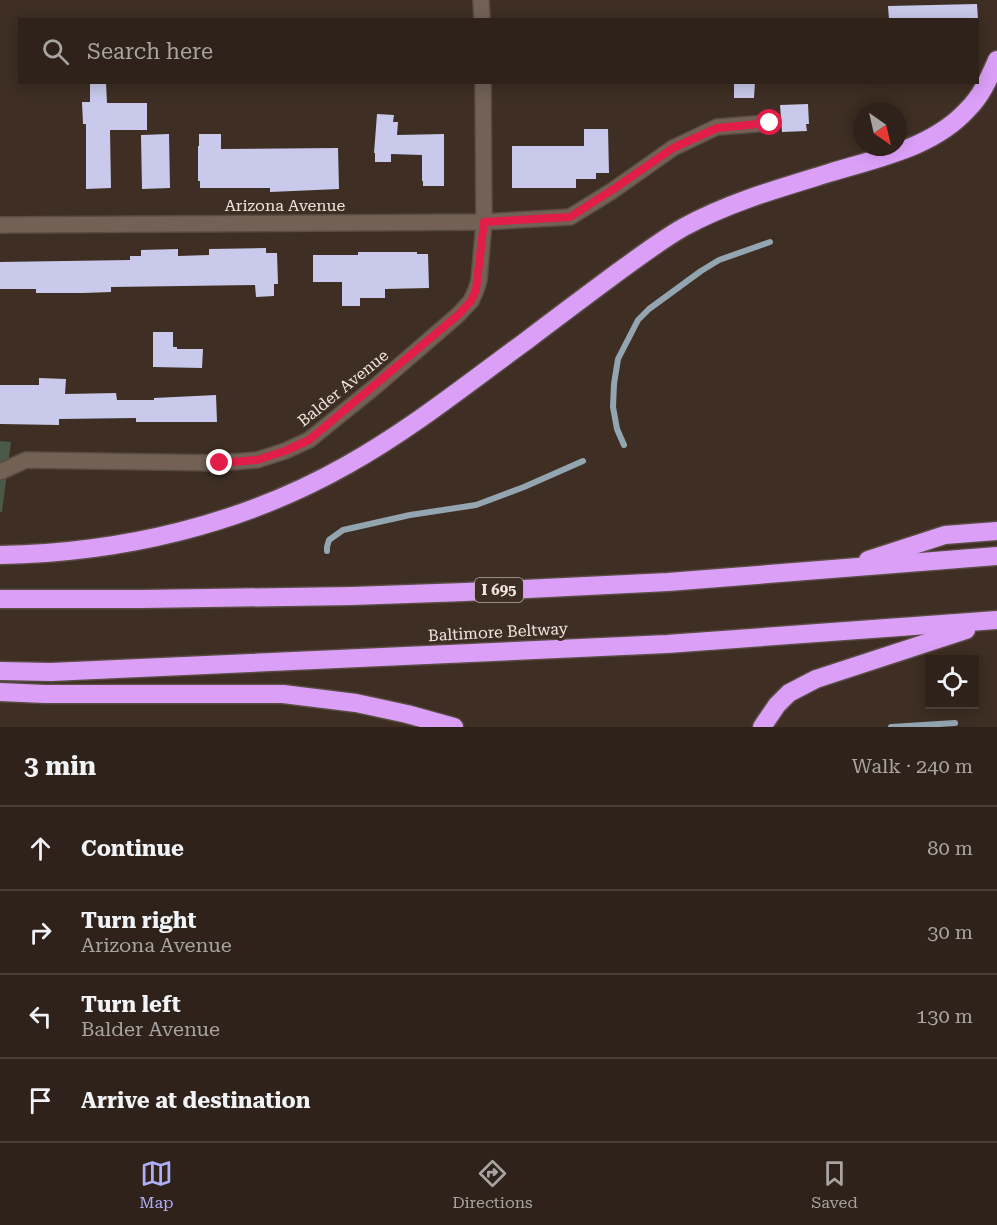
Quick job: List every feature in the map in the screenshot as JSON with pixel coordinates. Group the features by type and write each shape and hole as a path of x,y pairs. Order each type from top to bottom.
{"highway":[{"path":"0,555 57,553 116,546 196,527 249,510 301,489 347,465 406,428 640,256 681,229 716,211 764,192 916,146 944,130 968,111 984,89 997,60"},
{"path":"840,569 945,535 997,531"},
{"name":"I 695","path":"0,598 363,596 668,582 997,556"},
{"path":"762,727 777,705 789,693 816,679 995,621"},
{"name":"Baltimore Beltway","path":"0,671 62,671 667,644 995,621"},
{"path":"0,692 283,694 356,703 454,727"}],"street":[{"path":"481,0 482,18"},
{"name":"Balder Avenue","path":"0,472 26,460 220,463 257,460 309,440 458,315 471,301 478,280 484,222 483,84"},
{"name":"Arizona Avenue","path":"0,225 484,222 570,217 673,148 717,128 770,123"}],"green space":[{"path":"0,441 11,442 2,512 0,512"}],"building":[{"path":"977,4 978,18 889,18 888,6"},
{"path":"90,84 106,84 107,103 147,103 147,130 110,130 111,188 86,189 86,124 83,124 82,102 90,102"},
{"path":"734,84 755,84 754,98 734,98"},
{"path":"808,104 807,131 782,132 780,105"},
{"path":"377,114 394,115 393,122 398,122 397,135 444,134 444,186 423,186 422,155 391,154 391,162 375,162"},
{"path":"584,129 608,129 609,173 596,173 596,179 576,179 576,188 512,188 512,146 584,146"},
{"path":"169,134 170,188 142,189 141,135"},
{"path":"199,134 221,134 221,149 338,148 339,189 270,192 270,188 200,188 200,181 198,181"},
{"path":"266,248 266,253 277,253 278,284 274,284 274,296 256,297 255,285 111,287 111,292 83,293 36,293 36,289 0,289 0,262 130,260 130,256 141,256 141,250 178,249 178,256 209,255 209,249"},
{"path":"358,252 428,254 429,288 385,289 385,298 360,298 360,306 342,306 342,282 313,282 313,255 358,255"},
{"path":"153,332 173,332 173,347 177,349 203,349 202,368 153,367"},
{"path":"39,378 66,379 65,394 116,393 117,400 154,400 154,398 216,395 217,422 136,422 136,418 59,419 59,425 0,424 0,385 39,385"}],"waterway":[{"path":"624,445 617,429 613,407 614,384 618,359 638,320 649,309 719,260 770,242"},
{"path":"327,551 329,540 343,530 410,515 476,505 583,461"},
{"path":"891,727 955,723"}],"route":[{"path":"220,463 257,460 309,440 458,315 471,301 476,290 484,222 570,217 673,148 717,128 770,123"}]}
